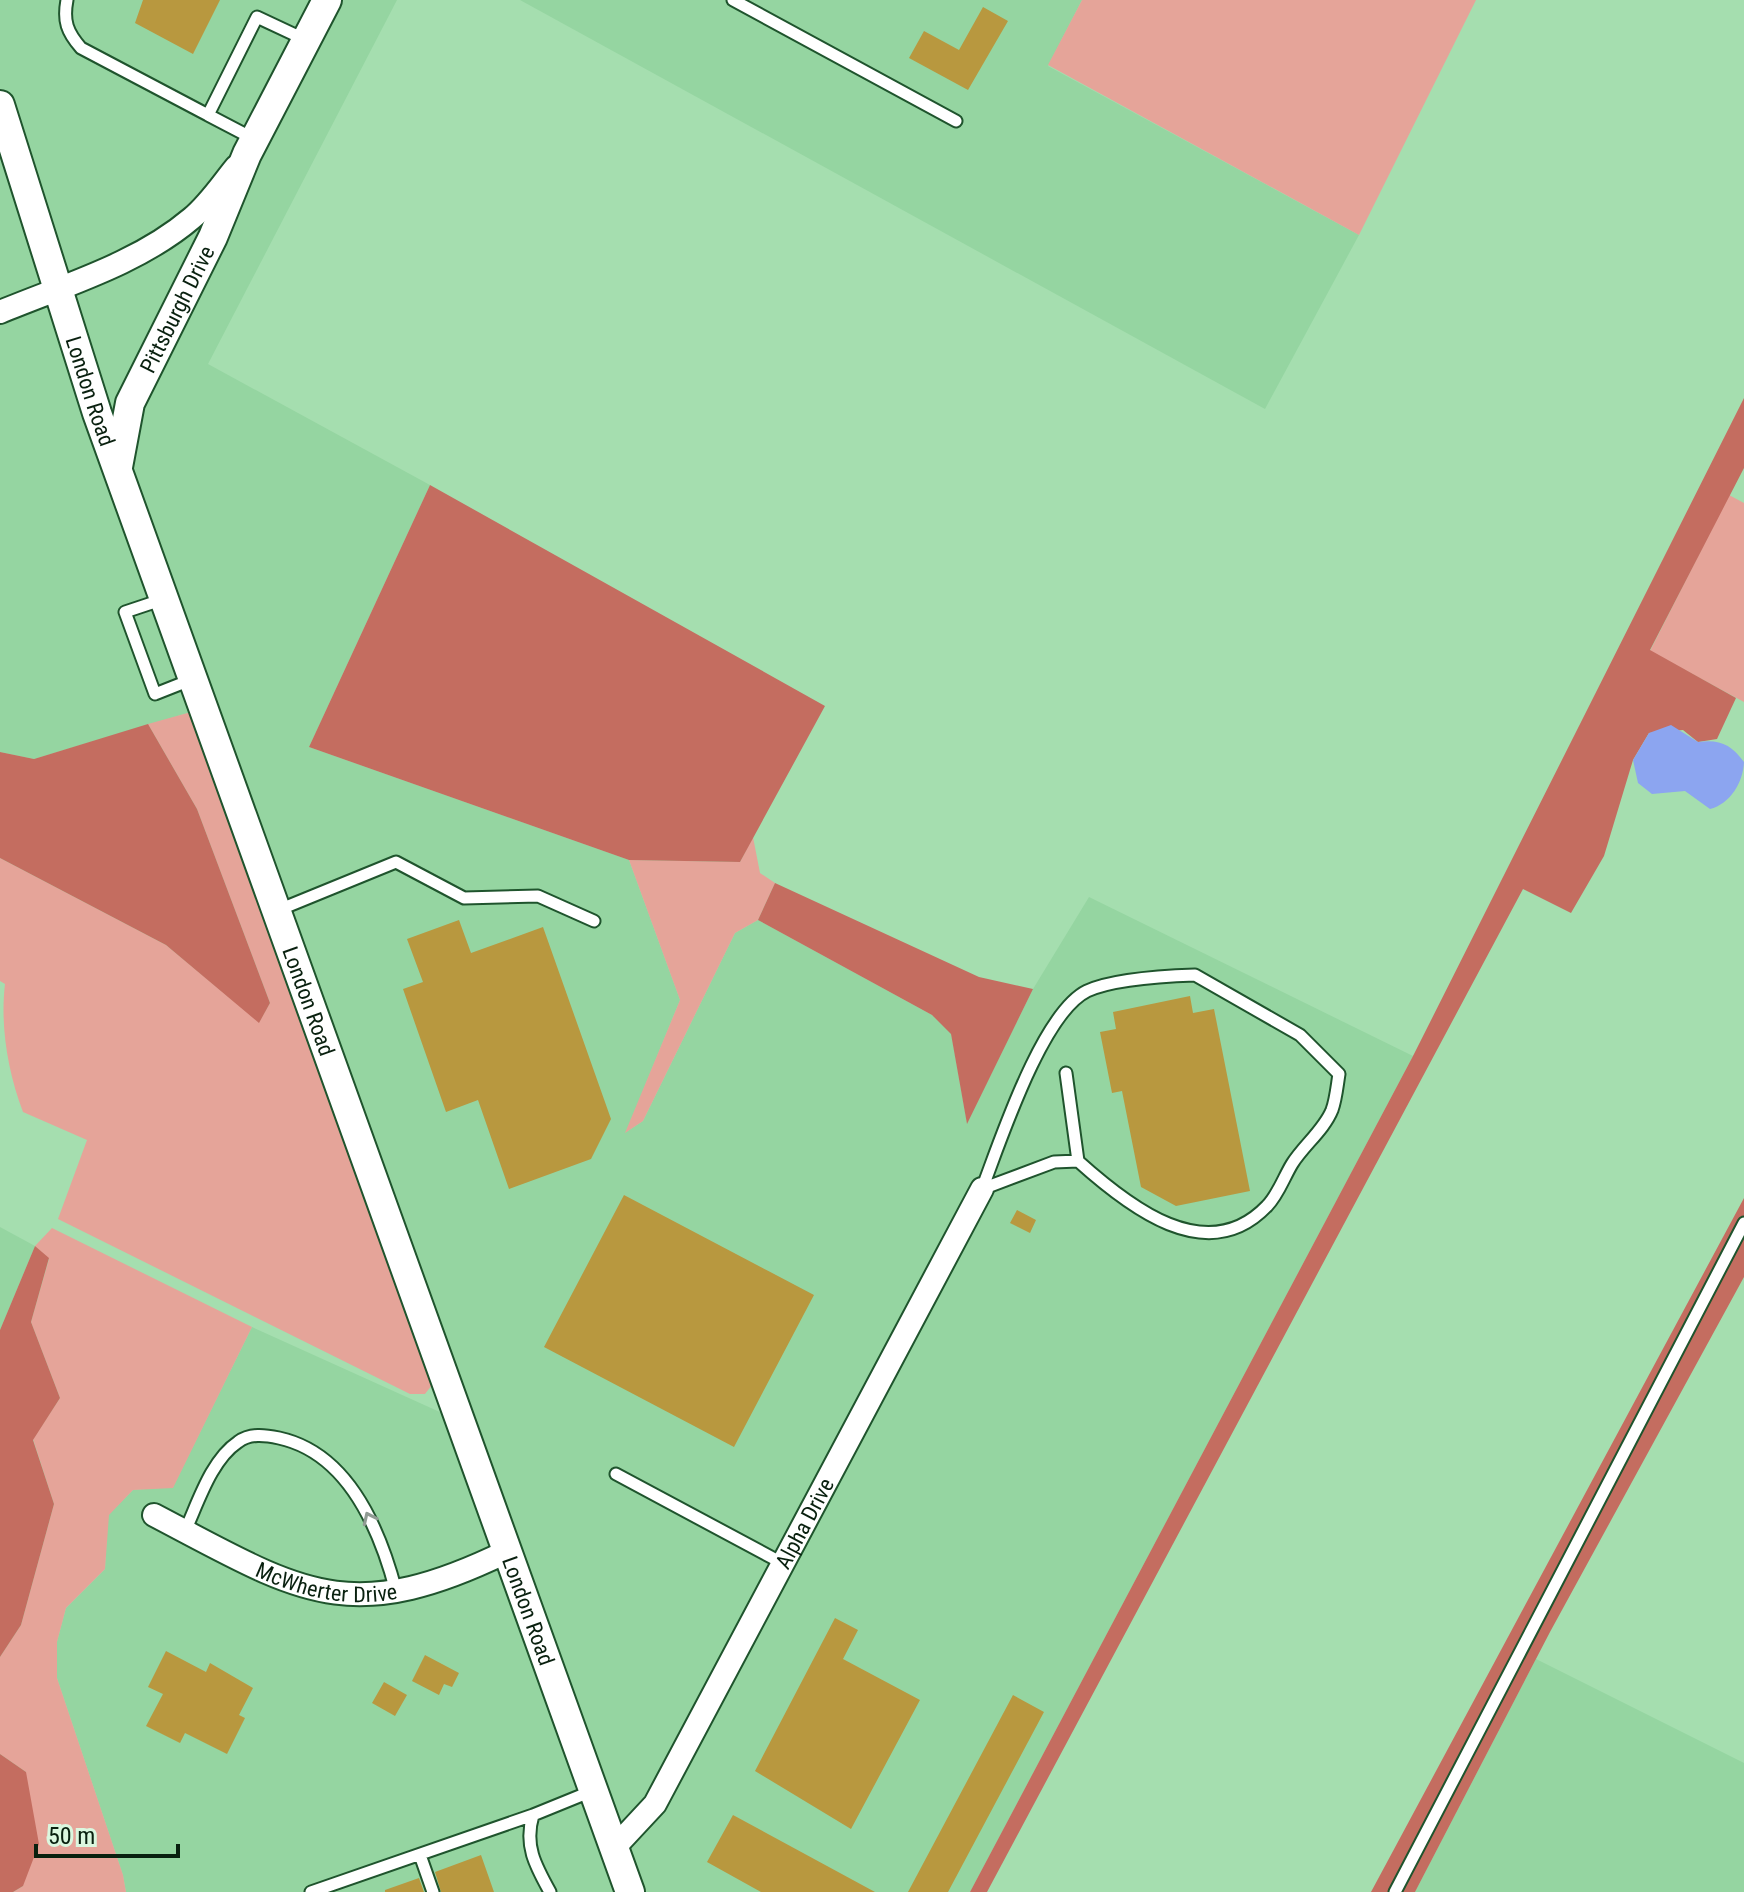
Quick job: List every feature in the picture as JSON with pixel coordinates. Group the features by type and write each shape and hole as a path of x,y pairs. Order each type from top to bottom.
{"street":[{"name":"Pittsburgh Drive","path":"118,467 130,403 213,237 251,147 327,0"},
{"name":"London Road","path":"0,105 57,289 164,599 630,1892"},
{"name":"Pittsburgh Drive","path":"0,312 130,259 170,235 195,216 251,147"},
{"name":"Alpha Drive","path":"614,1848 655,1804 982,1189"},
{"name":"McWherter Drive","path":"154,1515 268,1574 323,1593 352,1596 396,1591 466,1571 506,1552"}],"lane":[{"path":"67,0 63,20 81,48 208,115 251,147"},
{"path":"733,0 956,121"},
{"path":"208,115 257,17 306,40"},
{"path":"164,599 125,612 155,694 194,679"},
{"path":"275,911 396,862 464,898 538,896 594,921"},
{"path":"982,1189 1031,1067 1064,1010 1086,992 1167,976 1195,975 1300,1035 1339,1074 1332,1112 1294,1161 1269,1205 1241,1228 1212,1236 1176,1228 1115,1194 1078,1161 1066,1073"},
{"path":"982,1189 1054,1162 1078,1161"},
{"path":"1395,1892 1744,1223"},
{"path":"185,1531 219,1461 239,1440 261,1434 290,1440 327,1461 359,1496 387,1558 396,1591"},
{"path":"616,1474 784,1564"},
{"path":"311,1892 533,1815 592,1791"},
{"path":"533,1815 526,1838 536,1867 550,1892"},
{"path":"420,1855 433,1892"}],"shaded area":[{"path":"0,0 397,0 208,364 430,485 309,747 629,860 680,1000 626,1132 643,1121 735,933 758,920 932,1015 951,1033 967,1123 1033,989 1089,897 1413,1056 970,1892 126,1892 57,1678 57,1642 66,1608 105,1569 108,1515 133,1490 173,1487 252,1327 442,1413 191,712 34,759 0,752"},
{"path":"520,0 1082,0 1048,66 1359,235 1265,409"},
{"path":"1082,0 1476,0 1359,235 1048,65"},
{"path":"1744,398 1744,468 1650,650 1736,698 1717,739 1698,742 1683,730 1649,733 1633,760 1604,856 1571,913 1523,889 987,1892 970,1892 1413,1056"},
{"path":"430,485 825,706 740,862 629,860 309,747"},
{"path":"1729,495 1744,503 1744,702 1650,651"},
{"path":"191,712 432,1385 425,1394 410,1394 58,1219 87,1140 23,1112 18,1097 9,1065 5,1033 5,984 0,981 0,858 166,945 259,1022 270,1003 197,809 148,724"},
{"path":"148,724 197,809 270,1003 259,1023 166,945 0,858 0,752 34,759"},
{"path":"753,837 760,873 775,883 758,920 735,933 643,1121 625,1133 680,1000 629,860 740,862"},
{"path":"775,883 979,977 1033,989 967,1124 951,1034 932,1015 758,920"},
{"path":"1744,1198 1744,1277 1550,1632 1415,1892 1371,1892"},
{"path":"0,1227 35,1246 0,1330"},
{"path":"52,1228 252,1327 173,1488 133,1490 109,1515 105,1569 66,1608 57,1642 57,1678 126,1892 13,1892 23,1886 26,1772 0,1754 0,1657 21,1625 54,1504 33,1439 60,1398 31,1322 49,1259 35,1246"},
{"path":"35,1246 49,1258 31,1322 60,1398 33,1440 54,1504 21,1625 0,1657 0,1330"},
{"path":"1536,1659 1744,1763 1744,1892 1415,1892"},
{"path":"0,1754 26,1772 39,1844 23,1886 13,1892 0,1892"}],"water":[{"path":"1671,725 1698,742 1724,744 1744,762 1738,785 1724,802 1710,809 1685,791 1652,794 1638,783 1633,760 1649,733"}],"building":[{"path":"143,0 220,0 193,54 135,23"},
{"path":"983,7 1008,21 968,90 909,58 924,31 959,50"},
{"path":"459,920 471,953 543,927 611,1119 591,1159 509,1189 478,1100 446,1112 403,989 423,982 407,939"},
{"path":"1190,996 1193,1013 1214,1009 1250,1191 1176,1206 1141,1187 1122,1091 1112,1093 1100,1032 1116,1029 1113,1012"},
{"path":"624,1195 814,1295 734,1447 544,1347"},
{"path":"1017,1210 1036,1220 1030,1233 1010,1223"},
{"path":"835,1618 858,1630 843,1659 920,1700 851,1829 755,1771"},
{"path":"166,1651 206,1672 210,1663 253,1688 239,1715 245,1718 227,1754 185,1733 180,1743 146,1726 163,1694 148,1687"},
{"path":"425,1655 459,1673 452,1687 444,1684 439,1695 412,1681"},
{"path":"384,1682 407,1695 395,1716 372,1703"},
{"path":"1013,1695 1044,1712 948,1892 908,1892"},
{"path":"733,1815 875,1892 761,1892 707,1862"},
{"path":"481,1855 494,1892 441,1892 435,1872"},
{"path":"419,1878 424,1892 385,1892 385,1890"}]}
